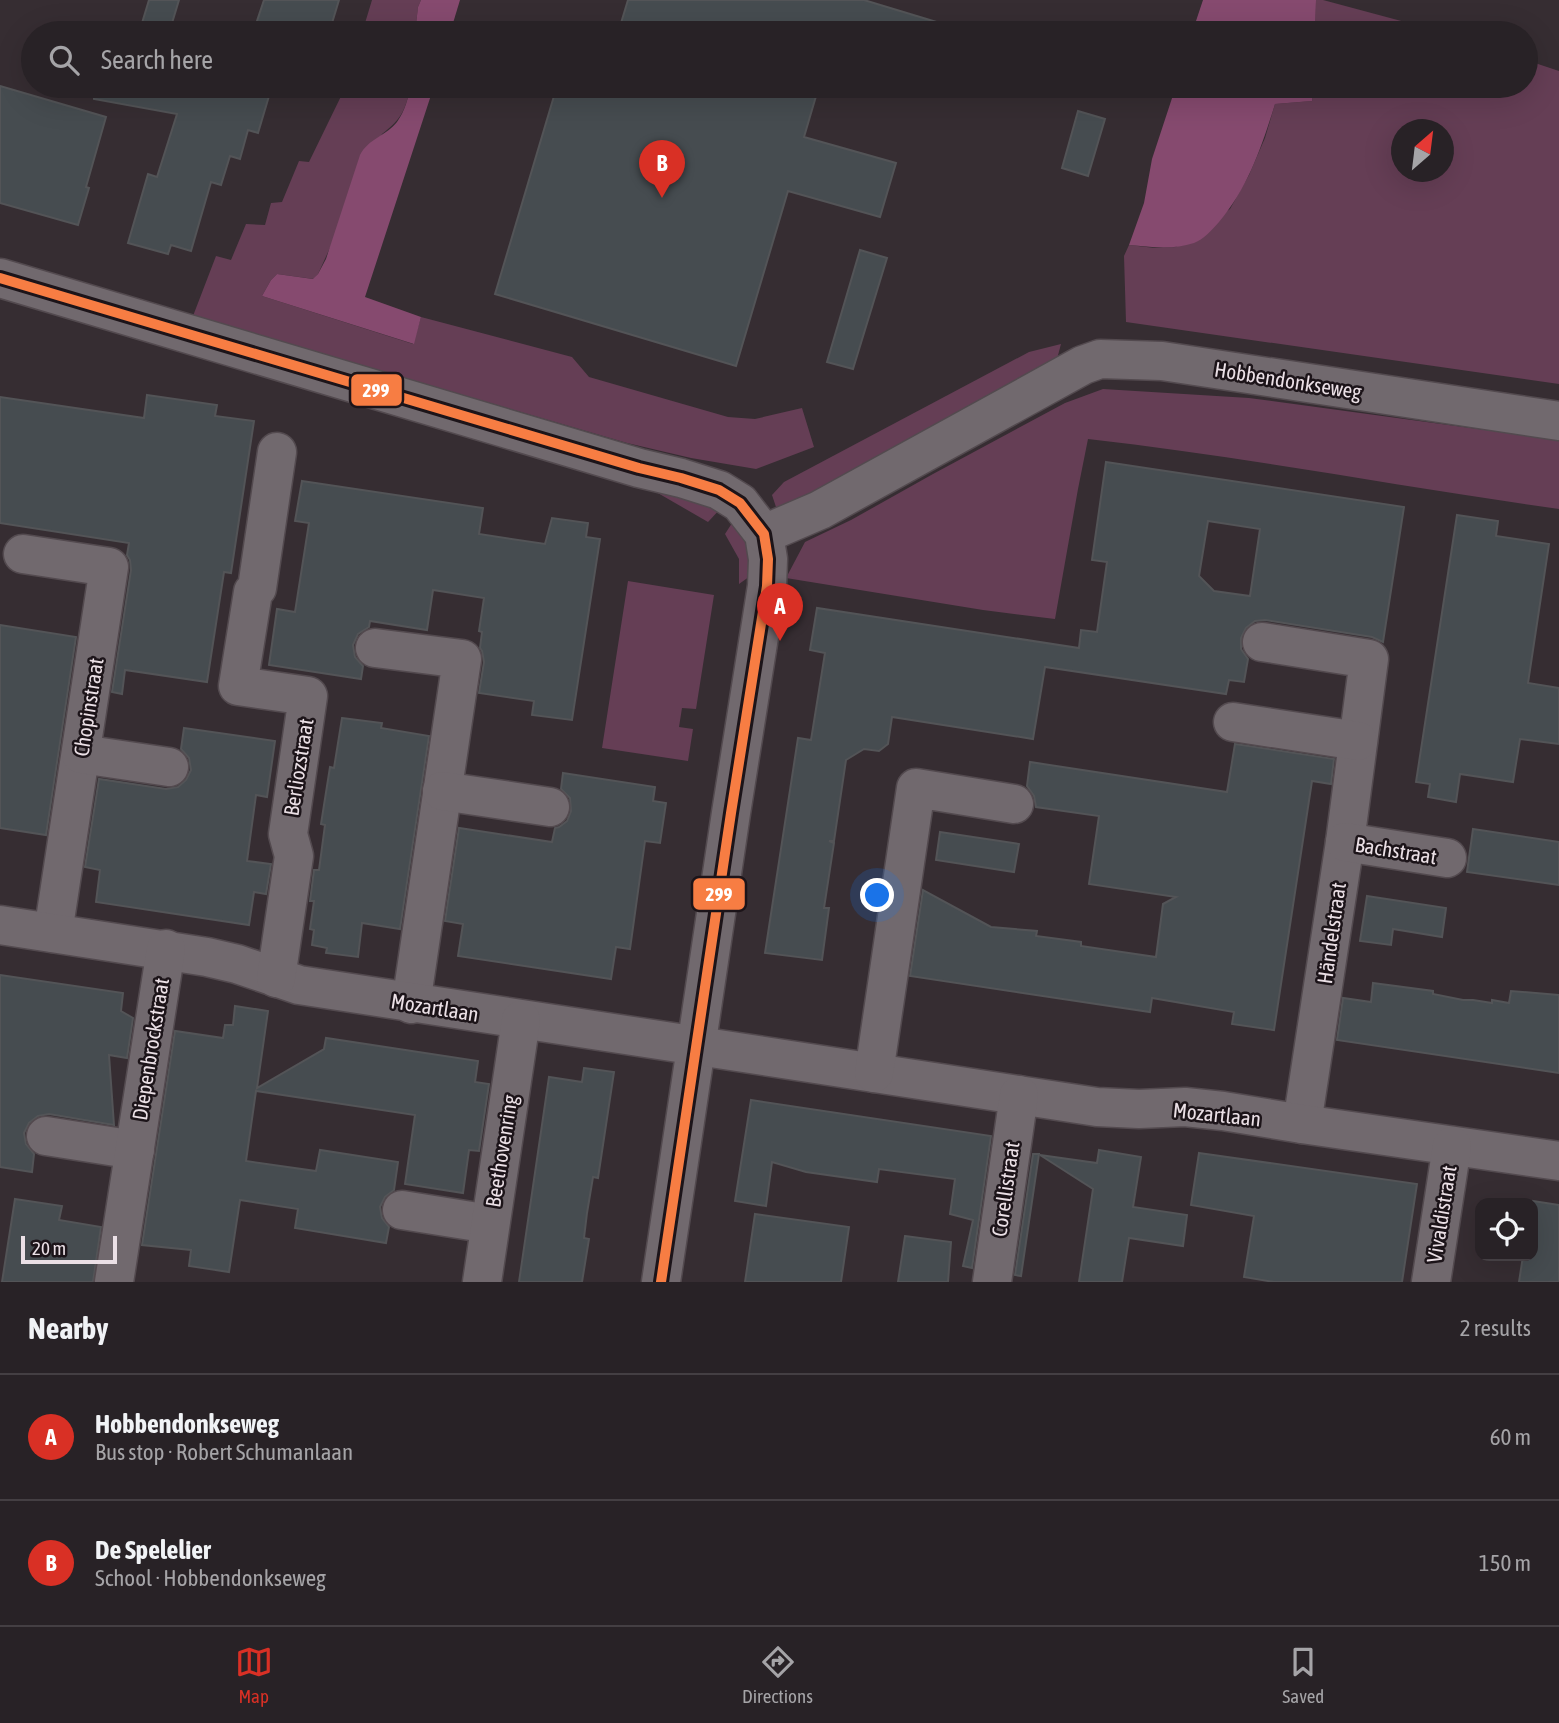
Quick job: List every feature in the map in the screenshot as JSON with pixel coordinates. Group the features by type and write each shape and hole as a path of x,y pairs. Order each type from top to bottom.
{"street":[{"path":"0,278 639,468 719,489 740,503 764,534 768,559 767,586 661,1282"},
{"name":"Hobbendonkseweg","path":"764,534 820,510 1083,365 1100,359 1162,361 1559,421"},
{"name":"Berliozstraat","path":"275,978 294,856 288,834 309,696 238,686 253,592 257,588 277,452"},
{"name":"Chopinstraat","path":"23,554 110,567 53,933"},
{"name":"Händelstraat","path":"1262,642 1368,659 1345,842 1302,1124"},
{"path":"375,648 462,659 411,1004"},
{"path":"1233,722 1358,741"},
{"path":"81,754 169,767"},
{"path":"874,1073 916,788 1014,804"},
{"path":"442,791 550,807"},
{"name":"Bachstraat","path":"1345,842 1447,858"},
{"name":"Mozartlaan","path":"0,925 166,949 237,964 299,985 411,1004 587,1028 1097,1107 1185,1107 1223,1111 1559,1161"},
{"name":"Diepenbrockstraat","path":"114,1282 166,949"},
{"name":"Beethovenring","path":"482,1282 521,1020"},
{"name":"Corellistraat","path":"992,1282 1019,1096"},
{"name":"Diepenbrockstraat","path":"46,1136 135,1150"},
{"name":"Vivaldistraat","path":"1431,1282 1452,1146"},
{"path":"402,1210 490,1224"}],"shaded area":[{"path":"372,0 421,0 416,21 366,21"},
{"path":"421,0 460,0 454,21 416,21"},
{"path":"1203,0 1316,0 1315,21 1196,21"},
{"path":"1316,0 1323,0 1401,21 1315,21"},
{"path":"1538,64 1559,71 1559,384 1126,322 1124,256 1129,245 1176,247 1230,209 1265,138 1275,104 1312,101 1312,98 1538,98"},
{"path":"340,98 408,98 402,113 382,134 318,274 314,279 277,274 262,296 413,344 421,317 572,357 589,377 728,417 755,419 802,408 814,447 756,469 691,458 627,443 193,316 216,256 231,260 246,224 265,225 271,203 282,202 299,161 309,162"},
{"path":"407,98 430,98 365,297 421,317 414,344 262,296 277,274 313,279 318,274 326,259 360,155 368,145 397,122"},
{"path":"1172,98 1312,98 1312,101 1275,104 1259,151 1238,195 1208,234 1194,243 1178,247 1129,245 1144,203 1152,159"},
{"path":"1061,344 1057,359 805,503 776,507 772,495 784,482 1029,352"},
{"path":"1103,389 1249,398 1559,440 1559,509 1206,454 1088,439 1055,619 786,578 805,542 851,520 1065,403"},
{"path":"644,485 722,507 708,522"},
{"path":"734,520 747,536 753,574 739,584 739,559 725,534"},
{"path":"628,581 714,595 696,709 682,708 679,727 693,729 688,761 602,748"}],"building":[{"path":"149,0 179,0 173,21 143,21"},
{"path":"264,0 339,0 333,21 257,21"},
{"path":"628,0 864,0 933,21 622,21"},
{"path":"0,86 21,92 21,98 41,98 106,117 78,225 0,203"},
{"path":"268,98 258,133 248,130 240,159 230,156 221,185 211,182 191,251 171,245 168,254 128,243 148,174 157,177 177,114 94,99"},
{"path":"553,98 815,98 804,137 896,163 880,217 788,191 736,366 495,294"},
{"path":"1078,111 1105,119 1088,176 1062,168"},
{"path":"860,250 887,258 853,369 827,362"},
{"path":"147,395 217,405 215,416 254,421 231,573 224,572 207,682 125,670 122,694 112,692 131,570 127,555 129,543 0,523 0,397 144,418"},
{"path":"1106,462 1404,507 1383,642 1372,637 1265,620 1255,621 1246,628 1241,638 1241,649 1248,659 1244,682 1229,680 1226,694 1045,667 1033,739 892,717 888,744 879,751 864,749 846,760 834,841 829,841 834,843 824,908 829,908 822,960 765,953 798,738 811,740 825,653 810,650 817,608 1079,648 1081,630 1097,632 1107,562 1092,560","holes":["1208,521 1260,529 1250,596 1214,591 1199,576"]},
{"path":"302,481 483,508 479,534 545,544 552,518 588,523 586,537 600,539 572,720 532,715 534,701 479,693 484,662 480,648 482,632 479,631 484,598 433,590 427,630 370,621 369,627 358,634 353,645 355,657 363,666 361,679 269,665 277,609 295,612 309,523 295,521"},
{"path":"1457,515 1498,521 1496,536 1549,544 1528,683 1559,688 1559,744 1520,739 1513,782 1460,774 1456,802 1428,797 1430,784 1416,782"},
{"path":"0,625 76,637 46,835 0,828"},
{"path":"342,718 382,723 381,728 429,736 400,929 362,923 358,957 326,953 327,948 312,945 314,930 310,929 314,870 319,870 325,825 321,824 330,767 334,768"},
{"path":"184,728 275,741 267,797 256,795 247,861 271,864 266,894 254,892 249,925 96,902 100,870 85,867 99,779 166,789 178,787 186,780 191,770 189,758 181,749"},
{"path":"1235,744 1334,759 1331,784 1312,781 1274,1030 1232,1024 1234,1012 1152,998 1150,1012 910,976 923,890 991,927 1037,931 1036,936 1081,942 1081,946 1156,957 1163,904 1176,897 1089,884 1099,816 1036,807 1034,796 1027,786 1030,762 1227,792"},
{"path":"563,773 655,787 653,801 666,803 660,843 645,841 630,949 616,947 611,979 458,956 463,924 445,921 459,828 552,842 555,828 567,821 571,811 570,798 561,789"},
{"path":"1473,829 1559,842 1559,885 1467,872"},
{"path":"940,832 1019,844 1014,872 936,860"},
{"path":"1367,896 1446,908 1442,937 1393,929 1391,945 1360,941"},
{"path":"0,975 123,993 121,1011 133,1018 127,1058 109,1055 114,1125 49,1114 38,1116 29,1123 24,1133 26,1144 34,1154 32,1172 0,1167"},
{"path":"1373,983 1492,1003 1492,1000 1509,1003 1511,991 1559,995 1559,1073 1337,1040 1343,998 1371,1002"},
{"path":"235,1006 268,1011 257,1088 324,1049 326,1038 478,1061 475,1082 489,1084 479,1151 469,1150 463,1193 405,1184 415,1115 256,1091 246,1161 316,1171 320,1150 398,1162 394,1190 385,1197 380,1207 382,1218 389,1227 386,1243 295,1228 298,1209 240,1200 229,1272 189,1266 191,1250 142,1245 175,1031 223,1038 225,1025 233,1025"},
{"path":"584,1068 614,1072 598,1178 593,1177 587,1213 584,1238 589,1239 582,1282 519,1282 549,1077 582,1082"},
{"path":"751,1100 991,1136 972,1268 963,1266 973,1220 950,1214 955,1179 879,1169 877,1182 806,1172 772,1162 766,1206 735,1201"},
{"path":"1099,1150 1141,1157 1133,1207 1187,1215 1183,1246 1129,1238 1122,1282 1079,1282 1093,1189 1040,1155 1097,1163"},
{"path":"1199,1153 1417,1184 1402,1282 1274,1282 1244,1277 1254,1216 1191,1205"},
{"path":"1033,1154 1039,1154 1021,1276 1015,1275"},
{"path":"15,1199 62,1206 59,1220 101,1227 93,1282 2,1282"},
{"path":"1538,1202 1559,1205 1559,1282 1519,1282 1522,1261 1538,1261"},
{"path":"755,1214 849,1227 841,1282 745,1282"},
{"path":"905,1236 951,1242 948,1282 898,1282"}],"transit line":[{"name":"299","path":"0,278 719,490 740,503 764,534 768,559 767,586 661,1282"}],"place":[{"name":"De Spelelier","path":"662,198"},
{"name":"Hobbendonkseweg","path":"780,641"}]}
